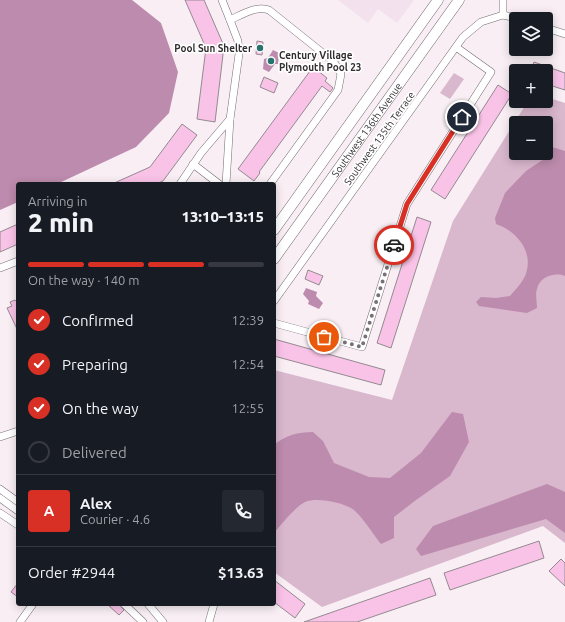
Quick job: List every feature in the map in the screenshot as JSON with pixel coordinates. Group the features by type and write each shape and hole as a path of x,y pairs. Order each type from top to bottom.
{"street":[{"path":"222,0 238,41 239,54 230,119 226,182"},
{"name":"Southwest 136th Avenue","path":"276,227 438,0"},
{"name":"Southwest 136th Avenue","path":"276,256 459,0"},
{"path":"503,0 503,15 509,16"},
{"path":"230,20 254,10 264,8 334,62 341,74 338,90 271,182"},
{"name":"Southwest 135th Terrace","path":"276,298 456,47 474,26 491,18 503,15"},
{"path":"553,30 565,34"},
{"path":"276,324 362,347 407,204 491,72 456,47"},
{"path":"181,182 193,164 230,119"},
{"path":"193,164 216,182"},
{"path":"0,268 16,262"},
{"path":"0,437 16,432"},
{"path":"0,489 16,501"},
{"path":"0,498 16,510"},
{"path":"0,513 16,525"},
{"path":"22,619 32,606"},
{"path":"126,606 143,622"},
{"path":"150,606 163,622"},
{"path":"209,622 213,606"}],"shaded area":[{"path":"0,0 132,0 161,23 178,72 169,113 136,147 61,182 16,182 16,203 0,210"},
{"path":"338,0 414,0 397,23 378,9 368,23"},
{"name":"Century Village Plymouth Pool 23","path":"273,50 279,53 278,64 275,64 269,72 263,69 264,59 268,58"},
{"path":"454,73 464,79 450,99 440,93"},
{"path":"553,99 565,103 565,543 543,526 322,607 276,573 276,371 392,400 453,221 509,131 509,160 553,160 553,116 519,116 524,108 553,108"},
{"path":"553,147 565,151 565,276 548,276 541,281 536,291 537,308 527,313 479,306 476,302 481,297 496,298 510,296 525,276 528,259 526,251 517,237 504,227 496,224 495,218 505,193 526,171 542,160 553,160"},
{"path":"306,288 317,292 316,296 323,303 319,309 308,304 309,301 303,294"},
{"path":"452,412 463,414 469,442 450,476 394,517 394,538 381,544 363,519 351,508 335,502 322,500 310,501 301,504 276,531 276,444 283,439 292,435 313,432 323,441 334,463 369,477 390,478 421,453"},
{"path":"547,484 565,492 565,533 546,519 421,556 416,549 433,526"}],"building":[{"path":"185,0 204,0 224,46 215,122 197,119 206,48"},
{"name":"Pool Sun Shelter","path":"257,41 263,42 262,55 256,54"},
{"path":"313,67 327,78 325,81 333,88 330,92 322,86 254,181 238,169"},
{"path":"553,69 565,73 565,90 553,86"},
{"path":"264,77 278,83 274,93 260,87"},
{"path":"498,85 509,92 509,99 445,199 431,190"},
{"path":"182,124 197,135 163,181 116,182 150,167"},
{"path":"417,217 431,222 391,348 377,343"},
{"path":"16,225 16,245 0,252 0,232"},
{"path":"308,270 323,276 319,285 305,279"},
{"path":"16,301 16,327 7,308 12,306 10,302"},
{"path":"276,340 385,370 381,385 276,357"},
{"path":"539,541 544,558 450,590 444,573"},
{"path":"561,559 565,563 565,586 549,571"},
{"path":"430,578 436,595 357,622 304,622"},
{"path":"276,582 305,604 295,618 276,604"},
{"path":"16,586 16,596 11,592"},
{"path":"109,606 121,606 124,610 119,615"}],"way so far":[{"path":"324,337 362,347 394,245"}],"place":[{"name":"Pool Sun Shelter","path":"260,48"},
{"name":"Century Village Plymouth Pool 23","path":"271,61"}],"route":[{"path":"394,245 407,204 462,117"}]}
